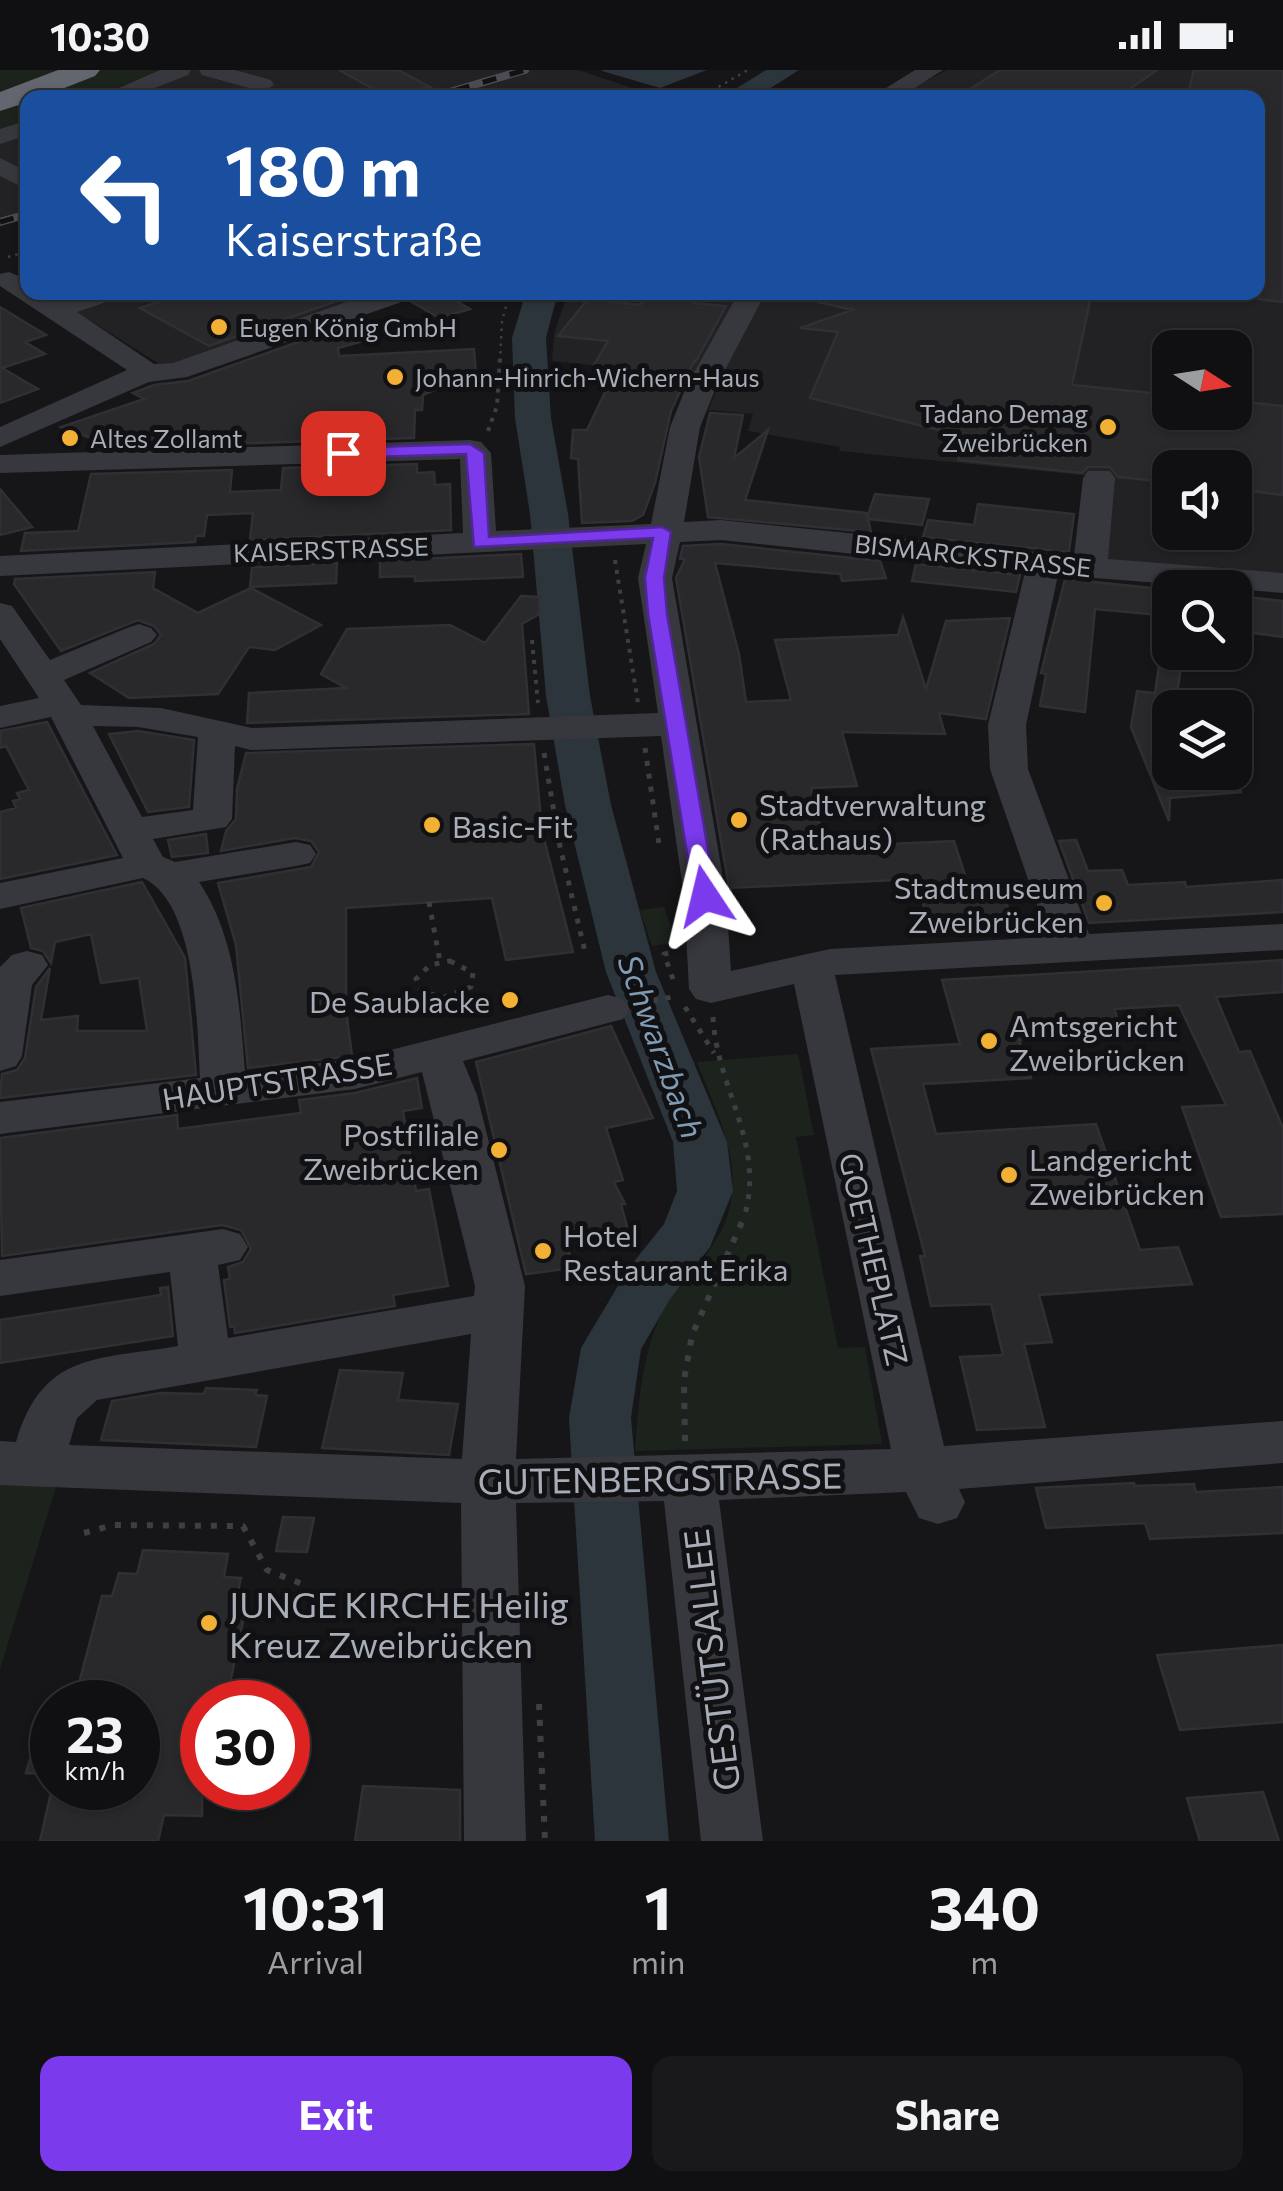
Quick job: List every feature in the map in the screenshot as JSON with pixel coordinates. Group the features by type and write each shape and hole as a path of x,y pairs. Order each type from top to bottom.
{"highway":[{"path":"32,90 85,70"},
{"path":"70,90 121,70"}],"street":[{"path":"128,90 180,70"},
{"path":"210,70 254,78"},
{"path":"896,90 932,70"},
{"path":"0,165 20,181"},
{"path":"40,300 141,367 143,374"},
{"path":"54,311 85,300"},
{"path":"0,438 143,374 177,370 380,300"},
{"path":"748,300 693,406 662,532 654,578 645,725 705,896 711,990 812,966 926,955 1283,937"},
{"path":"0,464 470,449 475,453 480,543"},
{"path":"1090,568 1099,478"},
{"name":"BISMARCKSTRASSE","path":"662,532 744,531 1044,564 1283,583"},
{"name":"KAISERSTRASSE","path":"0,566 602,539 662,532"},
{"path":"602,539 638,560 654,578"},
{"path":"1044,564 1006,725 1006,747 1073,948"},
{"path":"0,613 58,700 149,857 194,910 214,979 224,1090"},
{"path":"0,717 58,700 138,635"},
{"path":"58,700 126,714 228,726 544,729 645,725"},
{"path":"149,857 212,819 228,726"},
{"path":"0,896 149,857 296,854"},
{"path":"0,1056 12,980 27,965"},
{"name":"GOETHEPLATZ","path":"812,966 827,1046 931,1486"},
{"name":"HAUPTSTRASSE","path":"0,1118 356,1074 446,1073 608,1009"},
{"path":"446,1073 500,1286 488,1481 495,1841"},
{"path":"0,1278 208,1250 206,1363"},
{"name":"GUTENBERGSTRASSE","path":"18,1463 71,1388 501,1310"},
{"name":"GUTENBERGSTRASSE","path":"18,1463 488,1481 676,1478 931,1486 1283,1442"},
{"name":"GESTÜTSALLEE","path":"676,1478 732,1841"}],"path":[{"path":"713,90 748,70"},
{"path":"470,449 494,421 502,363 501,324 508,300"},
{"path":"602,539 645,725"},
{"path":"532,640 558,842 586,956"},
{"path":"430,902 440,962"},
{"path":"440,962 468,967 474,980 471,987 442,998 421,990 417,985 419,972 440,962"},
{"path":"676,1478 686,1357 698,1317 740,1235 752,1184 746,1136 716,1055 711,990"},
{"path":"192,1524 197,1510"},
{"path":"84,1533 113,1525 243,1526 267,1570 306,1586"}],"shaded area":[{"path":"0,70 164,70 108,90 20,90 20,123 0,130"},
{"path":"164,70 578,70 638,90 110,90"},
{"path":"602,70 707,70 660,88 602,71"},
{"path":"947,70 1283,70 1283,574 1103,561 1111,478 839,451 840,447 748,431 753,414 708,410 722,378 552,361 554,334 566,300 1265,300 1265,90 908,90"},
{"path":"20,123 20,213 0,220 0,130"},
{"path":"57,300 362,300 172,365 158,363"},
{"path":"664,907 677,942 652,946 640,910"},
{"path":"798,1054 814,1135 796,1137 838,1348 865,1347 882,1444 635,1451 643,1375 652,1338 671,1296 724,1226 731,1202 730,1156 697,1062"},
{"path":"0,1482 57,1484 0,1669"}],"building":[{"path":"339,70 398,70 430,87 417,90 375,90"},
{"path":"1000,70 1157,70 1128,90 969,90"},
{"path":"1194,70 1283,70 1283,302 1265,300 1265,90 1189,90"},
{"name":"Eugen König GmbH","path":"164,300 340,300 209,346 140,308"},
{"path":"455,300 470,309 439,318 412,302"},
{"path":"587,300 640,305 643,300 695,300 693,303 726,306 671,411 655,483 643,515 632,521 582,523 578,459 571,458 573,430 587,430 617,367 594,365 608,341 558,336"},
{"path":"818,300 1090,300 1072,385 1152,393 1152,430 1252,430 1252,403 1283,406 1283,495 1252,491 1252,450 1152,450 1152,480 1118,477 1110,467 1088,467 1082,473 958,460 963,436 810,398 838,332 800,328 853,310"},
{"path":"0,307 46,335 25,342 45,354 2,368 38,389 0,403"},
{"path":"349,324 374,338 338,348 339,356 474,349 476,375 423,395 422,410 415,410 414,438 97,448 99,441 61,427 144,399 133,393 154,385 188,381"},
{"path":"710,413 743,415 734,458 768,430 745,500 866,513 867,518 875,494 929,499 922,525 868,519 871,532 708,517 699,457"},
{"path":"417,464 417,473 434,472 435,485 450,484 451,530 250,540 253,513 207,515 204,536 196,536 195,542 21,551 25,533 78,531 91,474 232,470 230,492 281,490 283,468"},
{"path":"0,489 32,527 0,535"},
{"path":"978,504 1074,514 1069,552 923,537 928,520 974,525"},
{"path":"721,544 880,561 886,578 842,581 840,574 715,563 739,654 746,702 791,700 775,640 898,635 903,617 926,689 946,621 1010,618 986,719 939,713 945,734 842,732 857,786 811,788 825,847 954,841 972,897 1004,895 1014,927 931,931 916,879 729,888 676,578 685,559 680,559 683,546"},
{"path":"521,554 523,577 415,581 415,576 380,577 380,561"},
{"path":"337,563 336,583 250,587 252,567"},
{"path":"916,564 1020,575 1016,592 912,581"},
{"path":"155,572 153,588 198,613 251,588 321,625 275,650 249,647 218,694 129,698 90,673 154,644 161,635 154,626 138,620 61,651 14,584 15,579"},
{"path":"1065,579 1152,588 1152,614 1095,609 1085,712 1040,706 1046,674 1041,673"},
{"path":"521,596 539,597 539,614 522,624 529,714 247,723 249,693 346,688 321,674 347,629 450,625 485,643"},
{"path":"1252,598 1283,601 1283,637 1252,633"},
{"path":"1158,670 1180,670 1178,690 1155,690"},
{"path":"1137,691 1152,693 1152,779 1131,727"},
{"path":"47,722 117,855 0,879 0,812 16,808 13,801 20,799 17,793 29,790 6,746 0,748 0,731"},
{"path":"138,731 194,740 189,807 148,812 109,734"},
{"path":"534,744 542,831 573,952 506,960 492,898 346,908 346,1010 352,1056 248,1068 236,945 218,883 311,867 319,852 311,841 295,838 221,851 226,831 236,819 237,789 246,753"},
{"path":"1156,790 1241,790 1170,798 1169,821"},
{"path":"206,834 208,853 172,857 168,840"},
{"path":"1076,840 1088,871 1122,870 1128,885 1185,882 1186,887 1283,880 1283,912 1089,923 1059,841"},
{"path":"142,882 185,958 196,1075 0,1098 2,1074 17,1070 25,1058 36,987 50,968 41,1020 78,1016 77,1031 147,1031 139,978 101,983 91,934 55,942 51,963 43,951 31,948 21,908"},
{"path":"1283,960 1283,992 1216,997 1239,1052 1250,1051 1283,1128 1283,1214 1221,1217 1182,1107 1226,1105 1179,1005 1114,1009 1123,1034 1019,1040 1031,1078 923,1084 936,1134 1096,1124 1140,1250 1178,1247 1192,1284 1039,1295 1052,1342 1024,1344 1045,1427 977,1430 960,1357 1003,1355 991,1304 931,1306 920,1256 925,1256 871,1049 960,1044 942,980"},
{"path":"611,1026 653,1118 606,1128 623,1180 614,1182 625,1204 621,1204 627,1227 566,1235 572,1268 526,1274 476,1062"},
{"path":"417,1078 422,1108 403,1111 416,1191 429,1189 448,1286 393,1295 395,1306 235,1333 234,1326 230,1327 224,1280 230,1279 228,1267 243,1262 251,1249 241,1230 222,1225 2,1256 0,1138 177,1115 178,1129 301,1113 299,1100 355,1093"},
{"path":"168,1287 173,1336 0,1363 0,1320 161,1295 160,1288"},
{"path":"340,1370 403,1373 398,1400 458,1404 449,1455 322,1448"},
{"path":"206,1388 257,1390 255,1395 267,1396 256,1447 101,1440 112,1401 161,1393 204,1394"},
{"path":"1194,1484 1196,1492 1283,1487 1283,1533 1150,1539 1145,1523 1046,1528 1036,1488"},
{"path":"283,1517 314,1518 307,1552 276,1551"},
{"path":"143,1550 228,1554 224,1577 241,1578 236,1601 247,1602 231,1680 180,1680 180,1810 202,1810 202,1816 164,1815 158,1841 40,1841 47,1810 160,1810 160,1680 80,1680 102,1596 112,1596 119,1573 137,1574"},
{"path":"1283,1645 1283,1722 1180,1730 1157,1655"},
{"path":"363,1786 460,1790 460,1841 355,1841"},
{"path":"1263,1792 1279,1841 1200,1841 1187,1798"}],"waterway":[{"name":"Schwarzbach","path":"749,90 786,70"},
{"name":"Schwarzbach","path":"540,300 529,338 533,418 549,514 568,696 588,805 631,972 700,1142 705,1191 690,1232 649,1284 611,1348 600,1418 632,1841"}],"railway":[{"path":"456,90 525,70"},
{"path":"0,222 20,216"}],"place":[{"name":"Eugen König GmbH","path":"219,327"},
{"name":"Johann-Hinrich-Wichern-Haus","path":"395,377"},
{"name":"Tadano Demag Zweibrücken","path":"1108,427"},
{"name":"Altes Zollamt","path":"70,438"},
{"name":"Stadtverwaltung (Rathaus)","path":"739,820"},
{"name":"Basic-Fit","path":"432,825"},
{"name":"Stadtmuseum Zweibrücken","path":"1104,903"},
{"name":"De Saublacke","path":"510,1000"},
{"name":"Amtsgericht Zweibrücken","path":"989,1041"},
{"name":"Postfiliale Zweibrücken","path":"499,1150"},
{"name":"Landgericht Zweibrücken","path":"1009,1175"},
{"name":"Hotel Restaurant Erika","path":"543,1251"},
{"name":"JUNGE KIRCHE Heilig Kreuz Zweibrücken","path":"209,1623"}],"route":[{"path":"343,453 470,449 475,453 480,543 662,532 654,578 657,614 705,896"}]}
